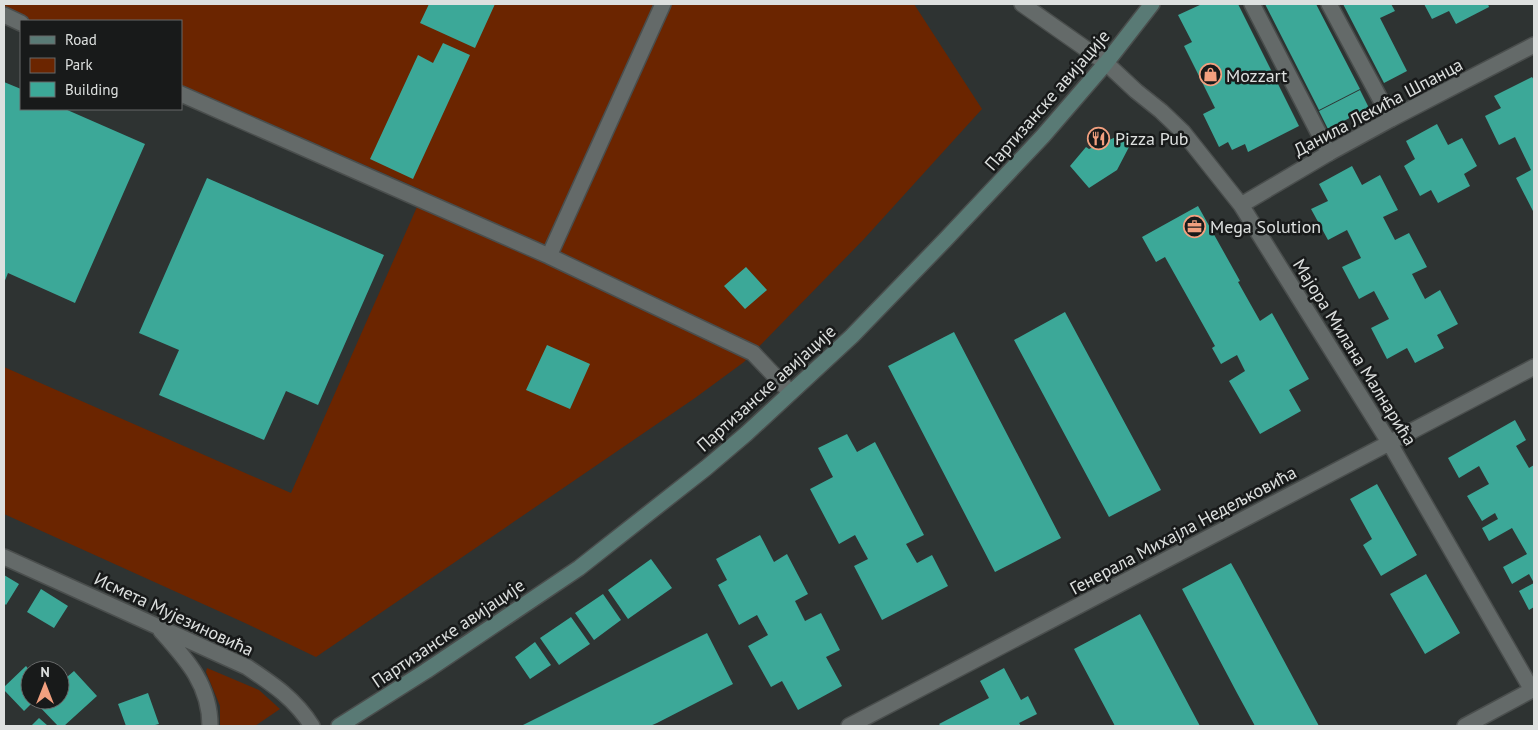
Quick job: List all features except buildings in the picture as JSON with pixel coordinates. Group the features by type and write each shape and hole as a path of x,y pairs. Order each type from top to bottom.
{"street":[{"path":"549,256 663,4"},
{"name":"Мајора Милана Малнарића","path":"1022,4 1106,63 1183,132 1241,205 1390,442 1533,690"},
{"name":"Партизанске авијације","path":"339,726 426,671 579,568 706,468 865,323 945,240 1043,136 1106,63 1152,4"},
{"path":"1252,4 1329,153"},
{"path":"1329,4 1391,119"},
{"path":"4,16 20,23"},
{"name":"Данила Лекића Шпанца","path":"1241,205 1329,153 1534,44"},
{"path":"182,94 549,256 752,353 790,392"},
{"name":"Генерала Михајла Недељковића","path":"849,726 1534,367"},
{"name":"Исмета Мујезиновића","path":"4,558 247,667 289,697 300,708 312,726"},
{"path":"157,626 188,660 206,692 210,726"},
{"path":"1466,726 1533,690"}],"green space":[{"path":"4,4 914,4 982,109 864,239 744,362 695,398 316,657 4,514 4,367 291,493 424,191 182,85 182,20 31,20 4,9"},
{"path":"207,668 259,690 280,709 255,726 220,726 220,706 206,672"}],"place":[{"name":"Mozzart","path":"1210,75"},
{"name":"Pizza Pub","path":"1099,138"},
{"name":"Mega Solution","path":"1194,226"}]}
